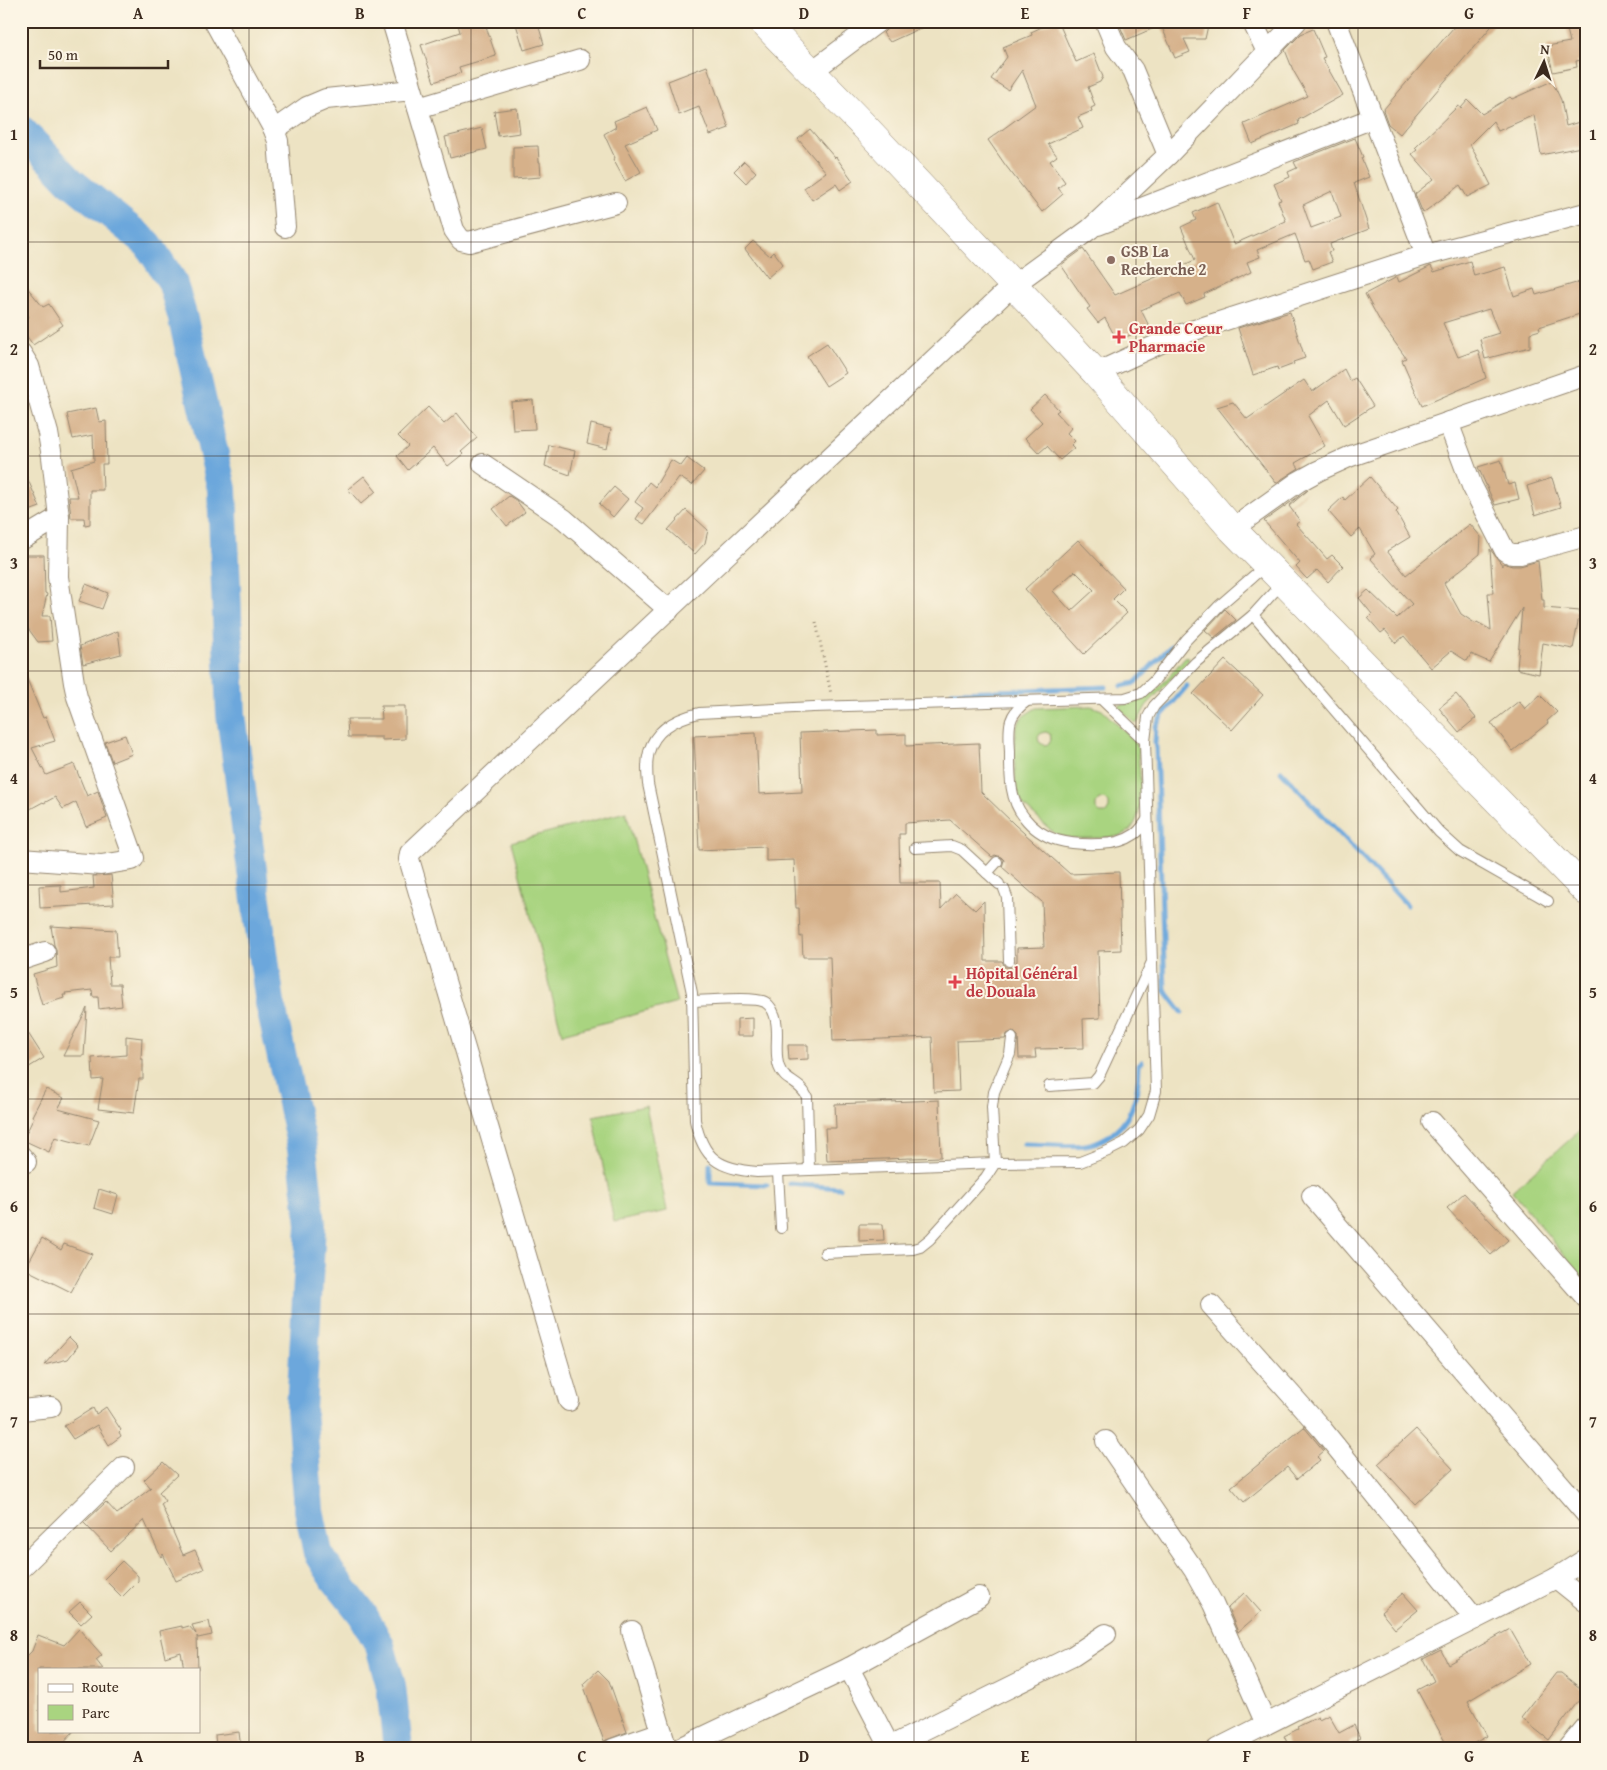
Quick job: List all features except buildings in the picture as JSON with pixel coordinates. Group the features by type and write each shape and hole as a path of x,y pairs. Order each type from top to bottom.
{"main road":[{"path":"762,21 1096,373 1232,530 1586,891"}],"street":[{"path":"214,21 274,130 278,141 285,226"},
{"path":"392,21 454,230 461,240 469,242 616,203"},
{"path":"1106,21 1116,46 1133,70 1168,155"},
{"path":"1252,21 1267,52"},
{"path":"569,1401 409,856 1012,286 1090,228 1168,155 1297,21"},
{"path":"1336,21 1426,255"},
{"path":"811,72 878,22"},
{"path":"274,130 307,107 326,99 415,99 580,60"},
{"path":"1090,228 1373,118"},
{"path":"1096,373 1176,336 1426,255 1586,212"},
{"path":"21,353 29,366 48,433 59,517 58,577 74,683 134,858 132,860 101,865 21,859"},
{"path":"1232,530 1318,470 1351,456 1586,375"},
{"path":"1448,422 1472,486 1505,551 1512,554 1520,554 1586,536"},
{"path":"483,464 564,519 669,610"},
{"path":"21,540 59,517"},
{"path":"21,960 46,952"},
{"path":"1432,1122 1586,1298"},
{"path":"1312,1196 1586,1514"},
{"path":"1211,1305 1321,1428 1475,1620"},
{"path":"21,1410 51,1408"},
{"path":"1106,1441 1194,1570 1213,1604 1266,1724"},
{"path":"21,1568 124,1466"},
{"path":"1217,1749 1475,1620 1556,1578 1586,1559"},
{"path":"1556,1578 1586,1602"},
{"path":"678,1749 849,1668 979,1597"},
{"path":"613,1749 665,1740 632,1631"},
{"path":"849,1668 889,1748 1073,1656 1106,1634"},
{"path":"1568,1749 1586,1727"}],"lane":[{"path":"1275,573 1254,615 1196,662 1154,706 1148,718 1145,741 1156,1091 1149,1115 1139,1130 1124,1143 1080,1162 995,1163 778,1172 738,1171 713,1159 706,1152 698,1138 695,1120 692,994 648,784 649,752 662,731 674,721 684,716 699,713 1101,699 1124,698 1141,694 1153,682 1186,640 1220,605 1275,573"},
{"path":"1254,615 1439,832 1460,850 1548,901"},
{"path":"1101,699 1145,741"},
{"path":"1027,701 1016,709 1010,722 1010,780 1015,802 1028,830 1041,833 1067,844 1108,844 1126,840 1137,833 1147,820"},
{"path":"916,848 952,846 962,850 1001,886 1007,897 1009,961"},
{"path":"987,873 997,862"},
{"path":"1049,1086 1093,1083 1099,1076 1152,960"},
{"path":"692,1001 754,999 765,1002 772,1009 776,1021 778,1065 782,1074 803,1088 807,1097 809,1170"},
{"path":"825,1253 913,1249 920,1247 930,1239 986,1177 995,1163 992,1107 994,1092 1010,1054 1012,1038"},
{"path":"778,1172 781,1228"}],"path":[{"path":"816,622 834,707"}],"green space":[{"path":"1185,657 1188,657 1189,660 1146,706 1137,723 1119,708 1120,705 1141,700 1150,695 1165,681"},
{"path":"1091,706 1102,710 1134,740 1138,750 1139,810 1136,821 1122,835 1112,837 1064,837 1054,833 1023,805 1016,791 1014,752 1016,728 1022,717 1036,708","holes":["1046,732 1050,734 1051,739 1049,744 1044,745 1039,742 1038,737 1041,733","1105,799 1109,803 1109,808 1106,813 1100,813 1096,809 1096,804 1099,800"]},
{"path":"626,812 677,1003 562,1034 511,842"},
{"path":"646,1106 667,1211 614,1222 593,1116"},
{"path":"1586,1125 1586,1282 1512,1191"}],"waterway":[{"path":"21,130 70,181 148,244 172,281 182,315 222,489 231,715 270,1003 302,1148 311,1224 301,1410 309,1510 318,1553 331,1574 363,1615 380,1646 391,1686 398,1749"},
{"path":"1122,686 1135,683 1171,646"},
{"path":"1165,712 1187,686"},
{"path":"995,691 1106,687"},
{"path":"952,692 991,691"},
{"path":"1155,743 1156,726 1163,714"},
{"path":"1156,747 1165,990 1182,1012"},
{"path":"1281,771 1407,905"},
{"path":"1024,1144 1085,1145 1099,1141 1116,1131 1123,1124 1133,1106 1138,1085 1139,1064 1142,1062"},
{"path":"710,1164 710,1183 767,1185"},
{"path":"790,1184 840,1188"}],"place":[{"name":"GSB La Recherche 2","path":"1111,260"},
{"name":"Grande Cœur Pharmacie","path":"1119,337"},
{"name":"Hôpital Général de Douala","path":"955,982"}]}
